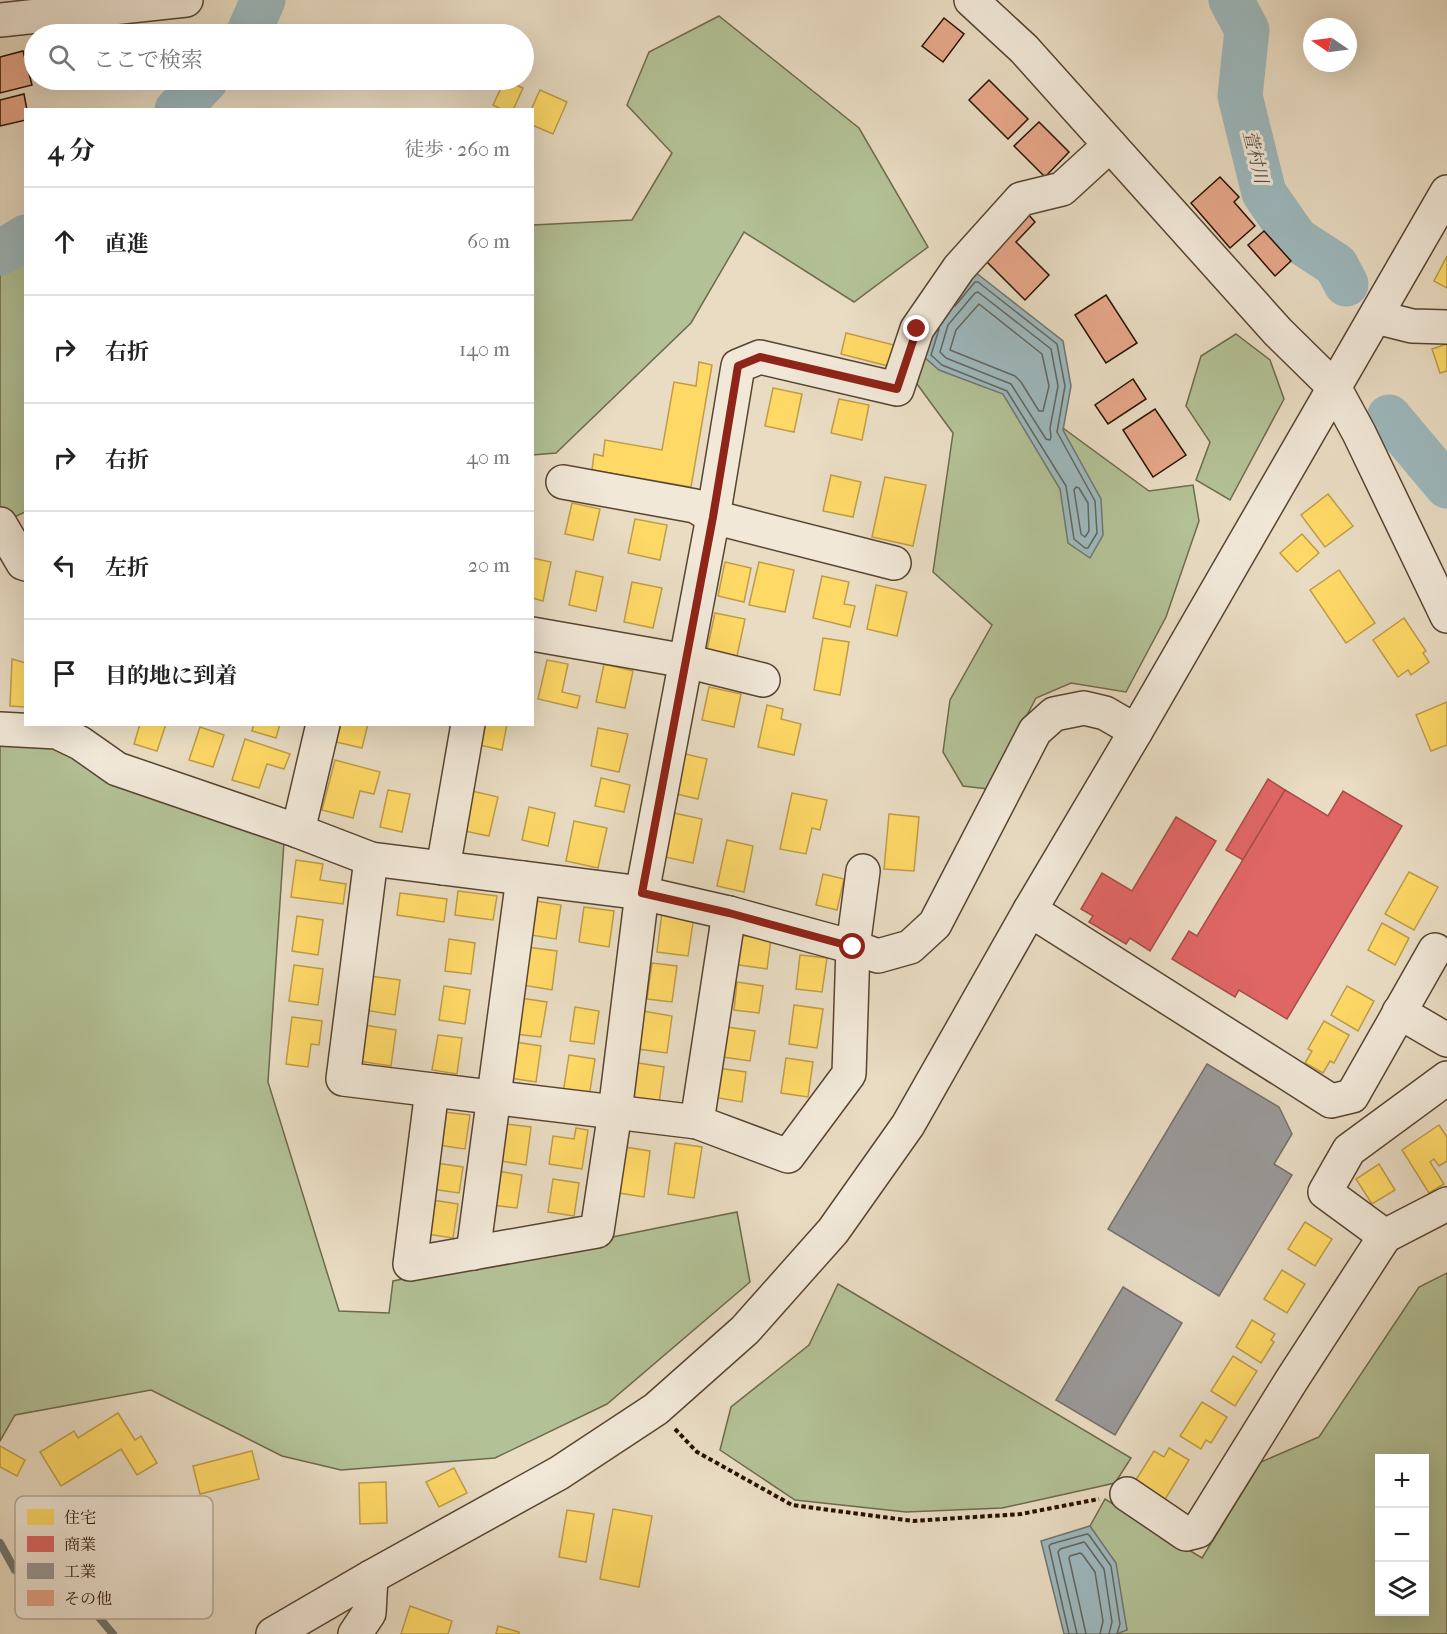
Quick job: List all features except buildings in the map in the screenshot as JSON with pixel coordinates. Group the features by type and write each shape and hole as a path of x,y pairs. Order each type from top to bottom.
{"street":[{"path":"0,20 186,0"},
{"path":"970,0 1024,49 1278,332 1334,387 1359,433 1447,616"},
{"path":"432,1090 410,1264 597,1231 615,1112 642,893 713,517 738,366 760,357 897,389 917,329 959,268 1022,199 1062,189 1110,145"},
{"path":"273,1634 559,1473 656,1409 745,1330 833,1231 908,1125 1030,910 1447,192"},
{"path":"1376,317 1412,326 1447,327"},
{"path":"563,482 695,506 713,517 894,563"},
{"path":"0,524 24,563"},
{"path":"534,634 686,661 763,680"},
{"path":"0,729 57,732 80,742 117,769 298,831 371,859 642,893 729,913 878,956 910,947 935,924 1035,731 1054,714 1084,708 1105,713 1136,731"},
{"path":"298,831 322,726"},
{"path":"443,868 468,726"},
{"path":"371,859 343,1079 697,1122 788,1156 849,1074 853,947 863,872"},
{"path":"473,1253 523,878"},
{"path":"1030,910 1331,1101 1352,1096 1435,950"},
{"path":"697,1122 729,913"},
{"path":"1399,1012 1447,1040"},
{"path":"1384,1236 1325,1192 1349,1150 1447,1078"},
{"path":"1127,1494 1186,1534 1198,1531 1384,1236 1447,1204"},
{"path":"355,1634 369,1612 371,1577"}],"path":[{"path":"656,1409 697,1452 792,1505 914,1521 1021,1514 1127,1494"}],"green space":[{"path":"719,16 859,128 928,247 854,302 744,232 691,323 556,453 534,455 534,225 632,220 672,153 627,105 649,52"},
{"path":"24,258 24,512 6,521 0,512 0,274"},
{"path":"925,327 1149,491 1193,485 1199,521 1166,617 1126,692 1071,683 1036,698 988,789 963,786 943,752 950,700 992,625 933,572 953,433 917,384"},
{"path":"1236,334 1270,360 1284,399 1230,500 1196,480 1210,442 1186,406 1201,356"},
{"path":"0,737 52,742 284,842 268,1082 339,1311 389,1313 393,1281 737,1212 750,1282 607,1404 495,1458 341,1470 282,1456 151,1390 15,1415 0,1441"},
{"path":"1447,1273 1447,1634 1116,1634 1127,1629 1090,1526 1105,1499 1202,1558 1261,1462 1319,1437 1419,1287"},
{"path":"838,1284 1131,1458 1115,1483 1002,1508 906,1512 795,1500 720,1450 731,1407 809,1345"}],"water":[{"path":"975,272 1063,341 1071,386 1063,430 1101,499 1103,535 1090,558 1068,543 1060,489 1003,394 939,370 923,356 936,318"},
{"path":"1090,1526 1116,1563 1127,1630 1116,1634 1064,1634 1041,1541"}],"waterway":[{"name":"萱村川","path":"252,24 263,0"},
{"name":"萱村川","path":"1231,0 1247,30 1240,96 1264,193 1296,239 1336,265 1346,284"},
{"name":"萱村川","path":"179,108 196,90"},
{"name":"萱村川","path":"0,253 24,238"},
{"name":"萱村川","path":"1389,417 1447,486"},
{"path":"0,1543 15,1570"},
{"path":"100,1619 113,1634"}],"route":[{"path":"853,947 729,913 642,893 713,517 738,366 760,357 897,389 917,329"}]}
